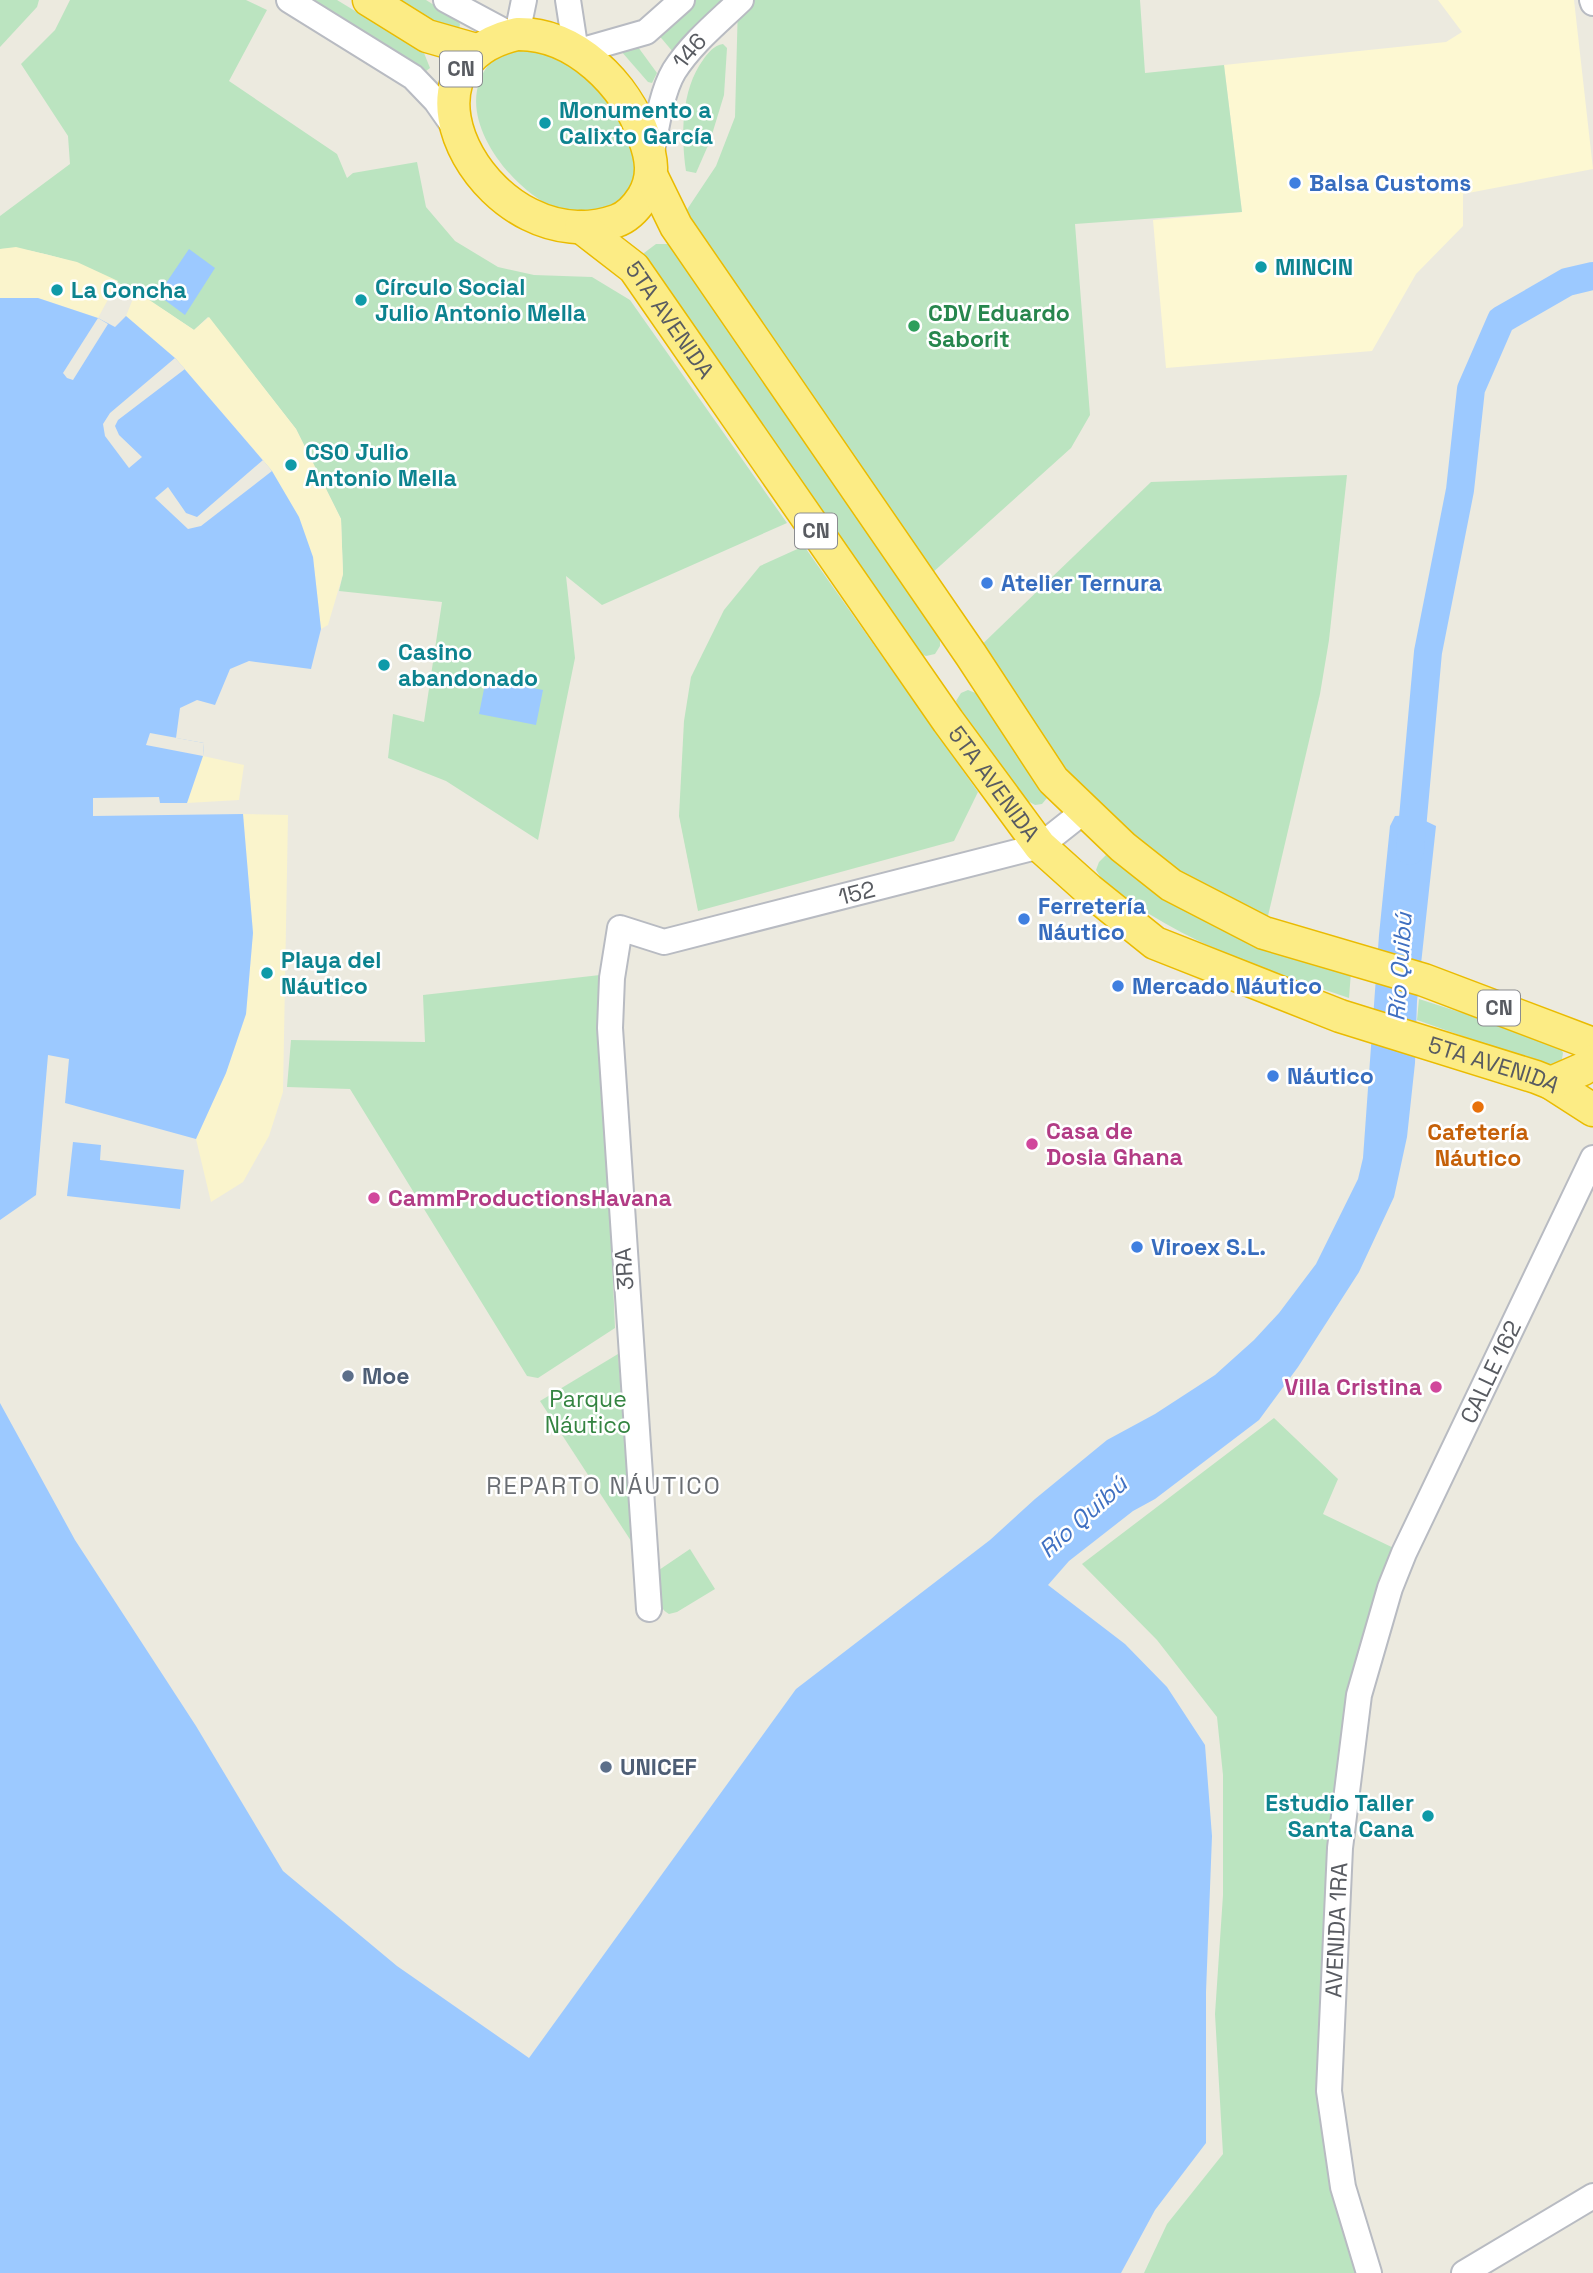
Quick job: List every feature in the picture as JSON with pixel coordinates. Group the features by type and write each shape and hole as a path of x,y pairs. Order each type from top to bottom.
{"highway":[{"name":"CN","path":"369,0 427,36 476,50"},
{"name":"CN","path":"651,166 646,191 637,206 624,218 603,225 582,227 557,225 534,218 512,205 480,175 467,155 457,131 454,108 460,71 476,50 514,34 532,34 553,39 607,75 627,100 639,121 651,166 676,226 971,655 1053,780 1123,847 1171,885 1264,933 1424,980 1587,1038"},
{"name":"CN","path":"427,36 456,85"},
{"name":"5TA AVENIDA","path":"582,227 634,268 948,721 1040,846 1089,890 1155,943 1340,1016 1551,1083 1593,1110"},
{"path":"1551,1083 1583,1069 1593,1061"}],"street":[{"path":"289,0 413,77 436,101 457,131"},
{"path":"446,0 514,34 524,0"},
{"path":"568,0 576,52"},
{"name":"146","path":"576,52 646,32 682,0"},
{"name":"146","path":"651,166 661,110 672,74 697,40 741,0"},
{"name":"152","path":"620,928 664,942 1040,846 1083,811"},
{"name":"3RA","path":"620,928 612,978 610,1028 649,1609"},
{"name":"CALLE 162","path":"1390,1587 1593,1158"},
{"name":"AVENIDA 1RA","path":"1369,2273 1343,2187 1329,2091 1343,1820 1359,1695 1390,1587"},
{"path":"1464,2273 1593,2196"}],"shaded area":[{"path":"1438,0 1574,0 1593,169 1463,194 1463,226 1416,274 1372,351 1166,368 1153,220 1242,212 1224,65 1446,42 1462,32"}],"green space":[{"path":"0,0 39,0 37,7 0,47"},
{"path":"70,0 246,0 267,10 229,81 337,154 347,178 353,173 417,162 426,207 455,241 498,267 534,275 592,277 630,300 787,523 602,605 566,576 575,658 538,840 446,781 388,758 393,714 424,722 442,602 339,591 343,574 341,519 296,429 208,317 194,330 142,296 88,268 37,252 0,249 0,216 70,164 68,136 21,64 55,30"},
{"path":"308,0 337,0 424,53 430,68 426,71 419,68"},
{"path":"397,0 426,0 456,19 460,24 459,30 452,33"},
{"path":"695,0 729,0 673,52 657,33"},
{"name":"CDV Eduardo Saborit","path":"741,0 1140,0 1145,73 1224,65 1242,212 1075,224 1090,415 1071,448 921,583 676,226 716,166 735,117 738,3"},
{"path":"723,44 727,48 724,95 710,141 696,173 686,171 683,128 690,85 707,55"},
{"path":"638,47 657,73 652,83 648,82 621,51"},
{"path":"526,48 560,60 591,81 632,130 639,184 611,215 563,211 541,201 509,173 485,137 478,118 476,98 480,80 489,64 500,54"},
{"path":"656,244 668,244 940,635 940,646 935,654 926,656 915,652 646,264 644,253"},
{"path":"1347,475 1329,640 1320,694 1264,933 1123,847 971,655 1151,482"},
{"path":"804,546 978,792 954,841 698,911 679,816 684,721 691,677 724,610 760,566"},
{"path":"968,690 978,694 1045,787 1047,798 1042,804 1035,805 1026,800 962,715 956,701 961,693"},
{"path":"1106,855 1351,972 1349,998 1237,958 1156,918 1103,880 1096,870"},
{"path":"600,975 615,1328 538,1378 527,1376 350,1089 287,1087 291,1040 425,1042 423,995"},
{"path":"1419,999 1559,1044 1563,1053 1561,1065 1544,1065 1417,1020"},
{"name":"Parque Náutico","path":"618,1354 633,1544 540,1401"},
{"path":"1274,1418 1338,1479 1323,1514 1404,1553 1359,1695 1329,2091 1369,2273 1144,2273 1167,2224 1223,2154 1215,2014 1223,1895 1223,1775 1217,1717 1157,1640 1082,1564"},
{"path":"690,1549 715,1589 669,1614 659,1600 659,1570"}],"sand":[{"name":"La Concha","path":"16,247 77,262 118,281 98,318 38,298 0,298 0,249"},
{"name":"CSO Julio Antonio Mella","path":"136,291 194,330 209,317 296,429 341,519 343,574 328,625 321,629 313,557 263,460 175,358 126,316"},
{"path":"203,756 244,765 239,800 187,803"},
{"name":"Playa del Náutico","path":"243,814 288,815 283,1092 269,1136 243,1182 211,1202 196,1139 226,1073 246,1014 253,933"}],"water":[{"path":"189,249 215,268 185,315 158,295"},
{"path":"0,298 38,298 98,318 115,327 126,316 175,358 272,471 299,517 313,557 321,629 311,669 249,661 230,669 215,705 197,700 180,708 176,738 204,743 203,756 187,803 160,803 159,797 93,798 93,816 243,814 253,933 246,1014 226,1073 196,1139 65,1103 69,1059 48,1055 36,1195 0,1220"},
{"path":"486,679 543,690 536,725 479,714"},
{"path":"1413,815 1436,826 1417,1001 1415,1063 1407,1137 1394,1197 1359,1272 1298,1367 1259,1420 1069,1561 1048,1585 1125,1644 1167,1687 1205,1745 1212,1836 1206,1992 1206,2143 1155,2210 1121,2273 0,2273 0,1403 75,1540 196,1726 283,1871 397,1966 529,2058 796,1689 990,1540 1107,1440 1155,1414 1215,1375 1279,1313 1316,1264 1358,1179 1363,1158 1379,935 1390,826 1395,816"},
{"path":"73,1142 101,1145 100,1160 184,1170 180,1209 67,1196"}],"pier":[{"path":"98,318 108,324 73,380 67,378 63,373"},
{"path":"175,358 185,369 118,420 115,426 119,435 142,457 129,468 105,436 103,424 110,413"},
{"path":"263,460 272,471 201,526 188,529 155,498 168,487 186,513 197,517"},
{"path":"150,733 204,743 203,756 146,745"}],"waterway":[{"name":"Río Quibú","path":"1410,851 1428,652 1460,490 1471,389 1501,320 1567,282 1593,276"}],"place":[{"name":"Monumento a Calixto García","path":"545,123"},
{"name":"Balsa Customs","path":"1295,183"},
{"name":"MINCIN","path":"1261,267"},
{"name":"La Concha","path":"57,290"},
{"name":"Círculo Social Julio Antonio Mella","path":"361,300"},
{"name":"CDV Eduardo Saborit","path":"914,326"},
{"name":"CSO Julio Antonio Mella","path":"291,465"},
{"name":"Atelier Ternura","path":"987,583"},
{"name":"Casino abandonado","path":"384,665"},
{"name":"Ferretería Náutico","path":"1024,919"},
{"name":"Playa del Náutico","path":"267,973"},
{"name":"Mercado Náutico","path":"1118,986"},
{"name":"Náutico","path":"1273,1076"},
{"name":"Cafetería Náutico","path":"1478,1107"},
{"name":"Casa de Dosia Ghana","path":"1032,1144"},
{"name":"CammProductionsHavana","path":"374,1198"},
{"name":"Viroex S.L.","path":"1137,1247"},
{"name":"Moe","path":"348,1376"},
{"name":"Villa Cristina","path":"1436,1387"},
{"name":"UNICEF","path":"606,1767"},
{"name":"Estudio Taller Santa Cana","path":"1428,1816"}],"district":[{"name":"REPARTO NÁUTICO","path":"604,1486"}]}
